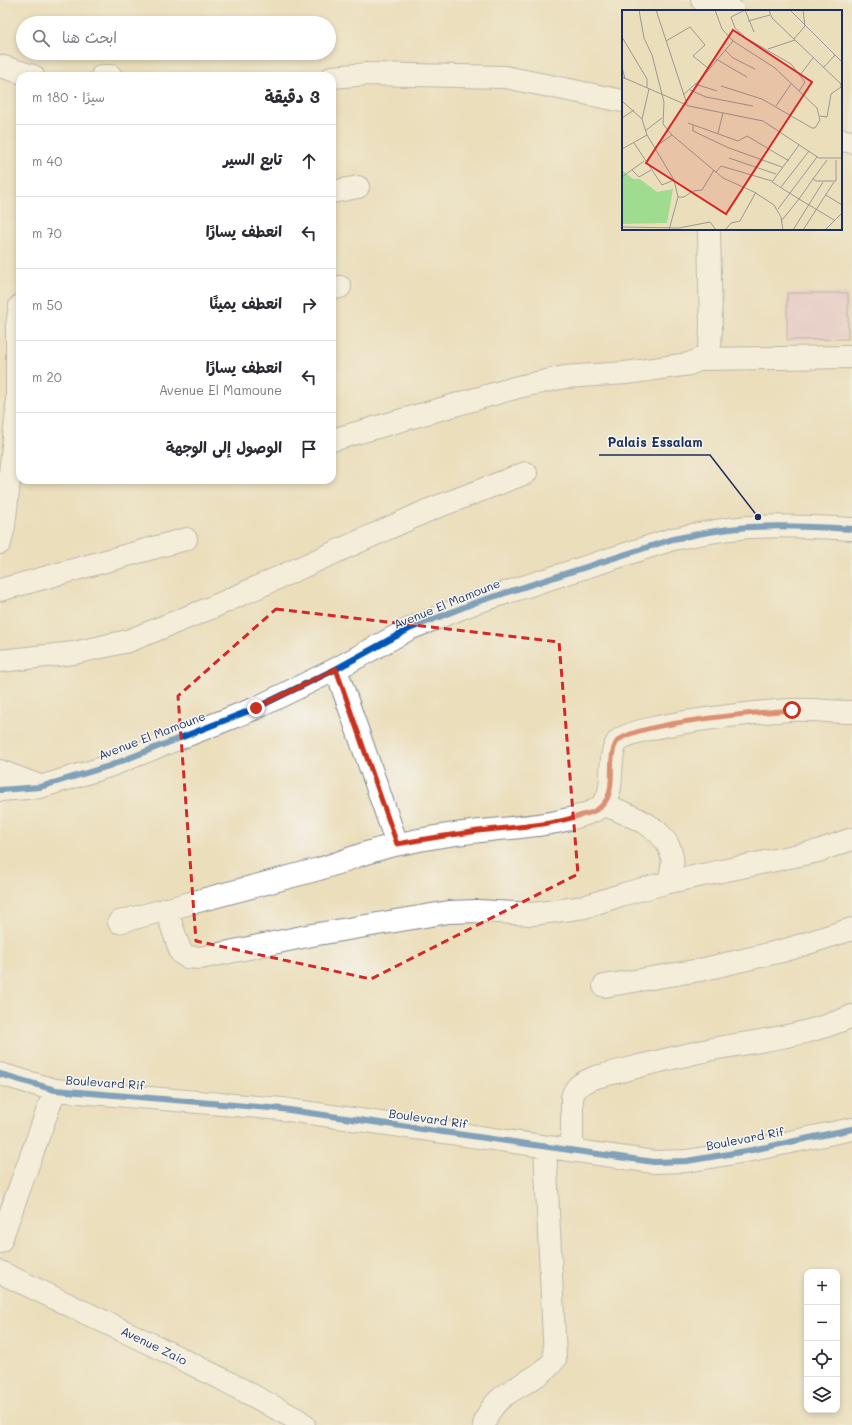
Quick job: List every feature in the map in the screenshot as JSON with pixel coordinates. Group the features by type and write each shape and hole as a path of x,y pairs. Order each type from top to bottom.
{"street":[{"path":"702,0 729,6"},
{"path":"0,66 20,72"},
{"path":"336,77 367,74 505,77 622,101"},
{"path":"842,140 852,142"},
{"path":"336,191 358,187"},
{"path":"701,359 707,353 710,344 711,328 709,230"},
{"path":"0,543 4,526 9,412 16,337"},
{"path":"336,439 518,387 565,377 626,373 689,364 701,359 852,357"},
{"path":"0,661 74,653 128,641 213,607 429,510 526,473"},
{"name":"Avenue El Mamoune","path":"0,790 40,787 109,766 256,708 336,669 409,629 474,603 673,538 750,526 799,526 852,529"},
{"path":"0,590 186,539"},
{"path":"336,669 397,844"},
{"path":"119,922 324,867 397,844 435,837 523,827 568,820 591,812 598,809 607,798 610,790 613,750 620,738 630,733 741,714 792,710 852,712"},
{"path":"0,771 40,787"},
{"path":"603,804 628,814 644,823 659,833 667,842 673,858 669,882"},
{"path":"166,909 182,953 188,957 200,958 312,935 449,912 478,911 532,914 584,907 669,882 818,851 852,839"},
{"path":"604,986 700,970 786,950 852,929"},
{"path":"572,1150 572,1098 574,1092 584,1082 596,1077 684,1055 799,1033 852,1016"},
{"name":"Boulevard Rif","path":"0,1074 55,1090 282,1109 654,1162 687,1161 752,1150 852,1129"},
{"path":"0,1242 55,1090"},
{"path":"484,1425 494,1404 508,1393 541,1372 550,1365 554,1359 545,1147"},
{"name":"Avenue Zaio","path":"0,1272 222,1379 299,1423"}],"highlighted area":[{"path":"276,609 559,642 578,874 371,979 196,941 178,696"}],"building":[{"path":"787,293 848,293 848,339 787,340"}],"cycle path":[{"path":"0,790 40,787 109,766 256,708 336,669 409,629 474,603 673,539 722,530 764,526 852,529"},
{"path":"0,1074 55,1090 282,1109 654,1162 687,1161 752,1150 852,1129"}],"place":[{"name":"Palais Essalam","path":"758,517"}],"route":[{"path":"256,708 336,669 397,844 435,837 523,827 568,820 598,809 603,804 610,790 613,750 620,738 630,733 741,714 792,710"}]}
